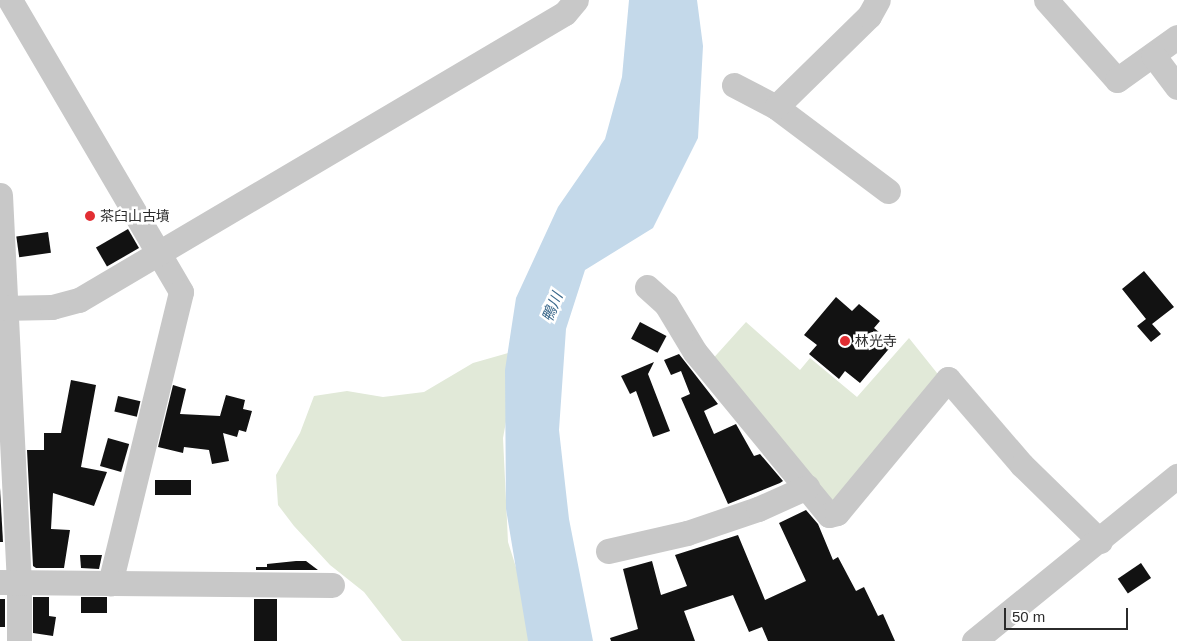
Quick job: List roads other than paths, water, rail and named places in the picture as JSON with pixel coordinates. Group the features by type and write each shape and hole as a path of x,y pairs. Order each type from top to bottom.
{"street":[{"path":"3,308 52,307 79,300 565,13 576,0"},
{"path":"776,107 869,16 878,0"},
{"path":"1046,0 1117,80 1177,37"},
{"path":"8,6 181,292 110,583"},
{"path":"1153,55 1177,87"},
{"path":"734,85 776,107 888,191"},
{"path":"0,195 9,582 19,641"},
{"path":"647,287 666,304 695,352 829,515 837,513 948,379 1022,465 1100,541"},
{"path":"974,641 1007,611 1100,541 1177,476"},
{"path":"608,551 687,533 758,510 807,487"},
{"path":"9,582 332,585"}],"water":[{"name":"鴨川","path":"629,0 697,0 703,46 698,138 653,228 585,270 566,329 559,430 569,519 593,641 528,641 506,509 505,370 516,298 558,207 605,139 622,77"}],"place":[{"name":"茶臼山古墳","path":"90,216"},
{"name":"林光寺","path":"845,341"}]}
